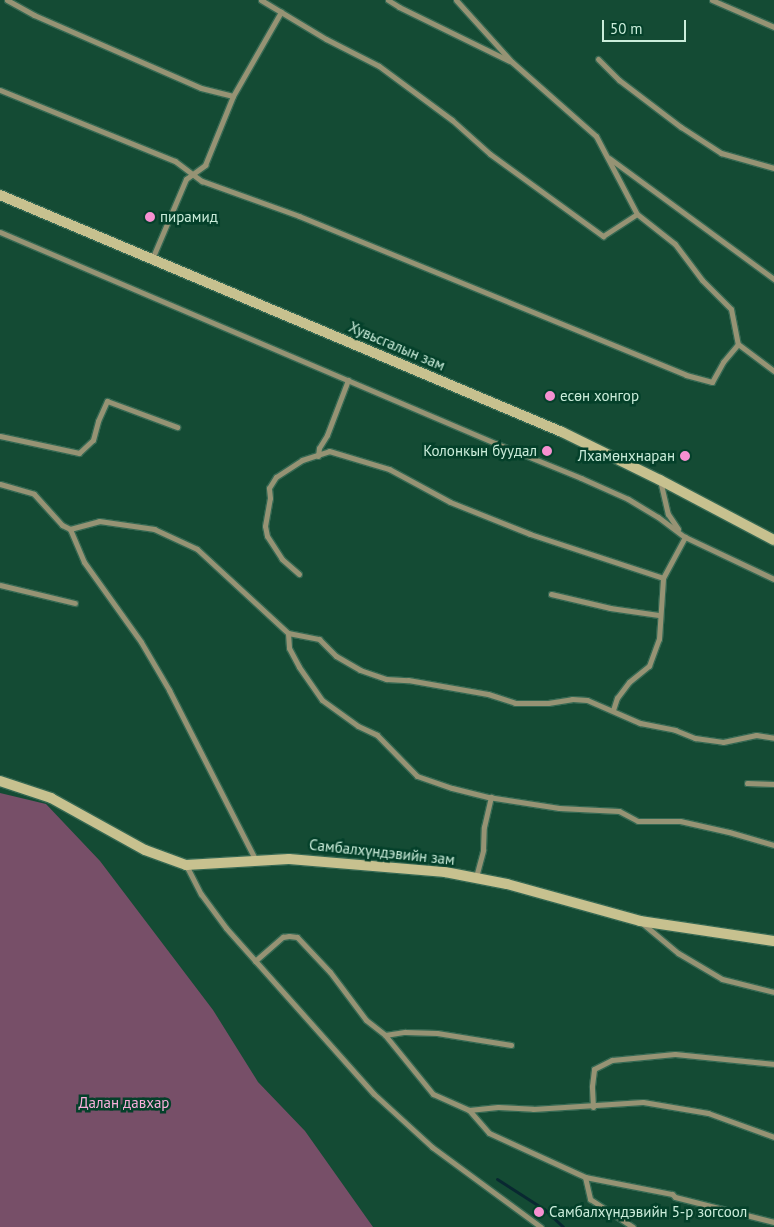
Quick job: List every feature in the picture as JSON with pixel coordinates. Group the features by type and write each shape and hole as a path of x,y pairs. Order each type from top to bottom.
{"main road":[{"name":"Хувьсгалын зам","path":"1,194 545,425 660,480 774,540"},
{"name":"Самбалхүндэвийн зам","path":"0,781 52,798 145,850 186,865 256,860 306,860 476,877 640,921 774,941"}],"street":[{"path":"8,0 34,15 201,88 233,96"},
{"path":"261,0 379,66 452,120 490,154 603,236 638,214"},
{"path":"388,0 399,8 512,62"},
{"path":"456,0 512,62 596,136 638,214 675,244 702,280 731,309 738,344 774,371"},
{"path":"712,0 774,27"},
{"path":"152,259 186,179 205,165 233,96 281,12"},
{"path":"598,59 619,80 681,127 721,153 774,168"},
{"path":"0,90 150,149 175,161 202,181 299,216 686,375 712,382 723,362 738,344"},
{"path":"609,157 774,280"},
{"path":"0,232 628,499 658,516 685,537 774,579"},
{"path":"318,456 318,448 327,435 348,380"},
{"path":"0,436 79,453 93,440 98,421 107,401 177,427"},
{"path":"298,574 282,559 267,536 265,526 270,498 269,488 276,477 302,460 318,456 329,450 389,469 450,502 530,534 663,578"},
{"path":"660,480 668,514 685,537"},
{"path":"0,484 34,494 62,525 70,529 84,562 141,642 169,690 256,860"},
{"path":"70,529 99,521 154,529 189,545 197,550 288,633 302,634 319,639 336,656 360,670 386,679 408,680 488,694 515,703 548,703 572,698 587,700 640,724 675,730 695,738 722,742 756,735 774,738"},
{"path":"612,710 617,698 629,682 649,666 659,639 659,615 663,578 685,537"},
{"path":"0,585 75,603"},
{"path":"551,594 610,608 659,615"},
{"path":"288,633 289,648 299,667 322,700 358,726 378,735 417,776 452,788 492,798 558,808 619,811 638,821 661,823 680,821 774,845"},
{"path":"747,783 774,784"},
{"path":"476,877 483,850 484,828 492,798"},
{"path":"186,865 201,894 226,928 395,1114 454,1164 541,1227"},
{"path":"640,921 678,953 722,979 774,992"},
{"path":"255,961 283,938 295,936 330,972 366,1020 385,1035 433,1094 469,1110 489,1133 586,1177 672,1194 774,1222"},
{"path":"385,1035 405,1032 437,1032 512,1045"},
{"path":"593,1107 592,1086 594,1069 612,1060 675,1054 774,1064"},
{"path":"469,1110 498,1107 533,1109 593,1107 643,1102 708,1113 774,1137"},
{"path":"586,1177 590,1198 633,1227"}],"green space":[{"name":"Далан давхар","path":"0,793 46,804 100,861 213,1010 258,1082 305,1131 373,1227 0,1227"}],"waterway":[{"path":"497,1179 544,1209 563,1227"}],"place":[{"name":"пирамид","path":"150,217"},
{"name":"есөн хонгор","path":"550,396"},
{"name":"Колонкын буудал","path":"547,451"},
{"name":"Лхамөнхнаран","path":"685,456"},
{"name":"Самбалхүндэвийн 5-р зогсоол","path":"539,1212"}]}
